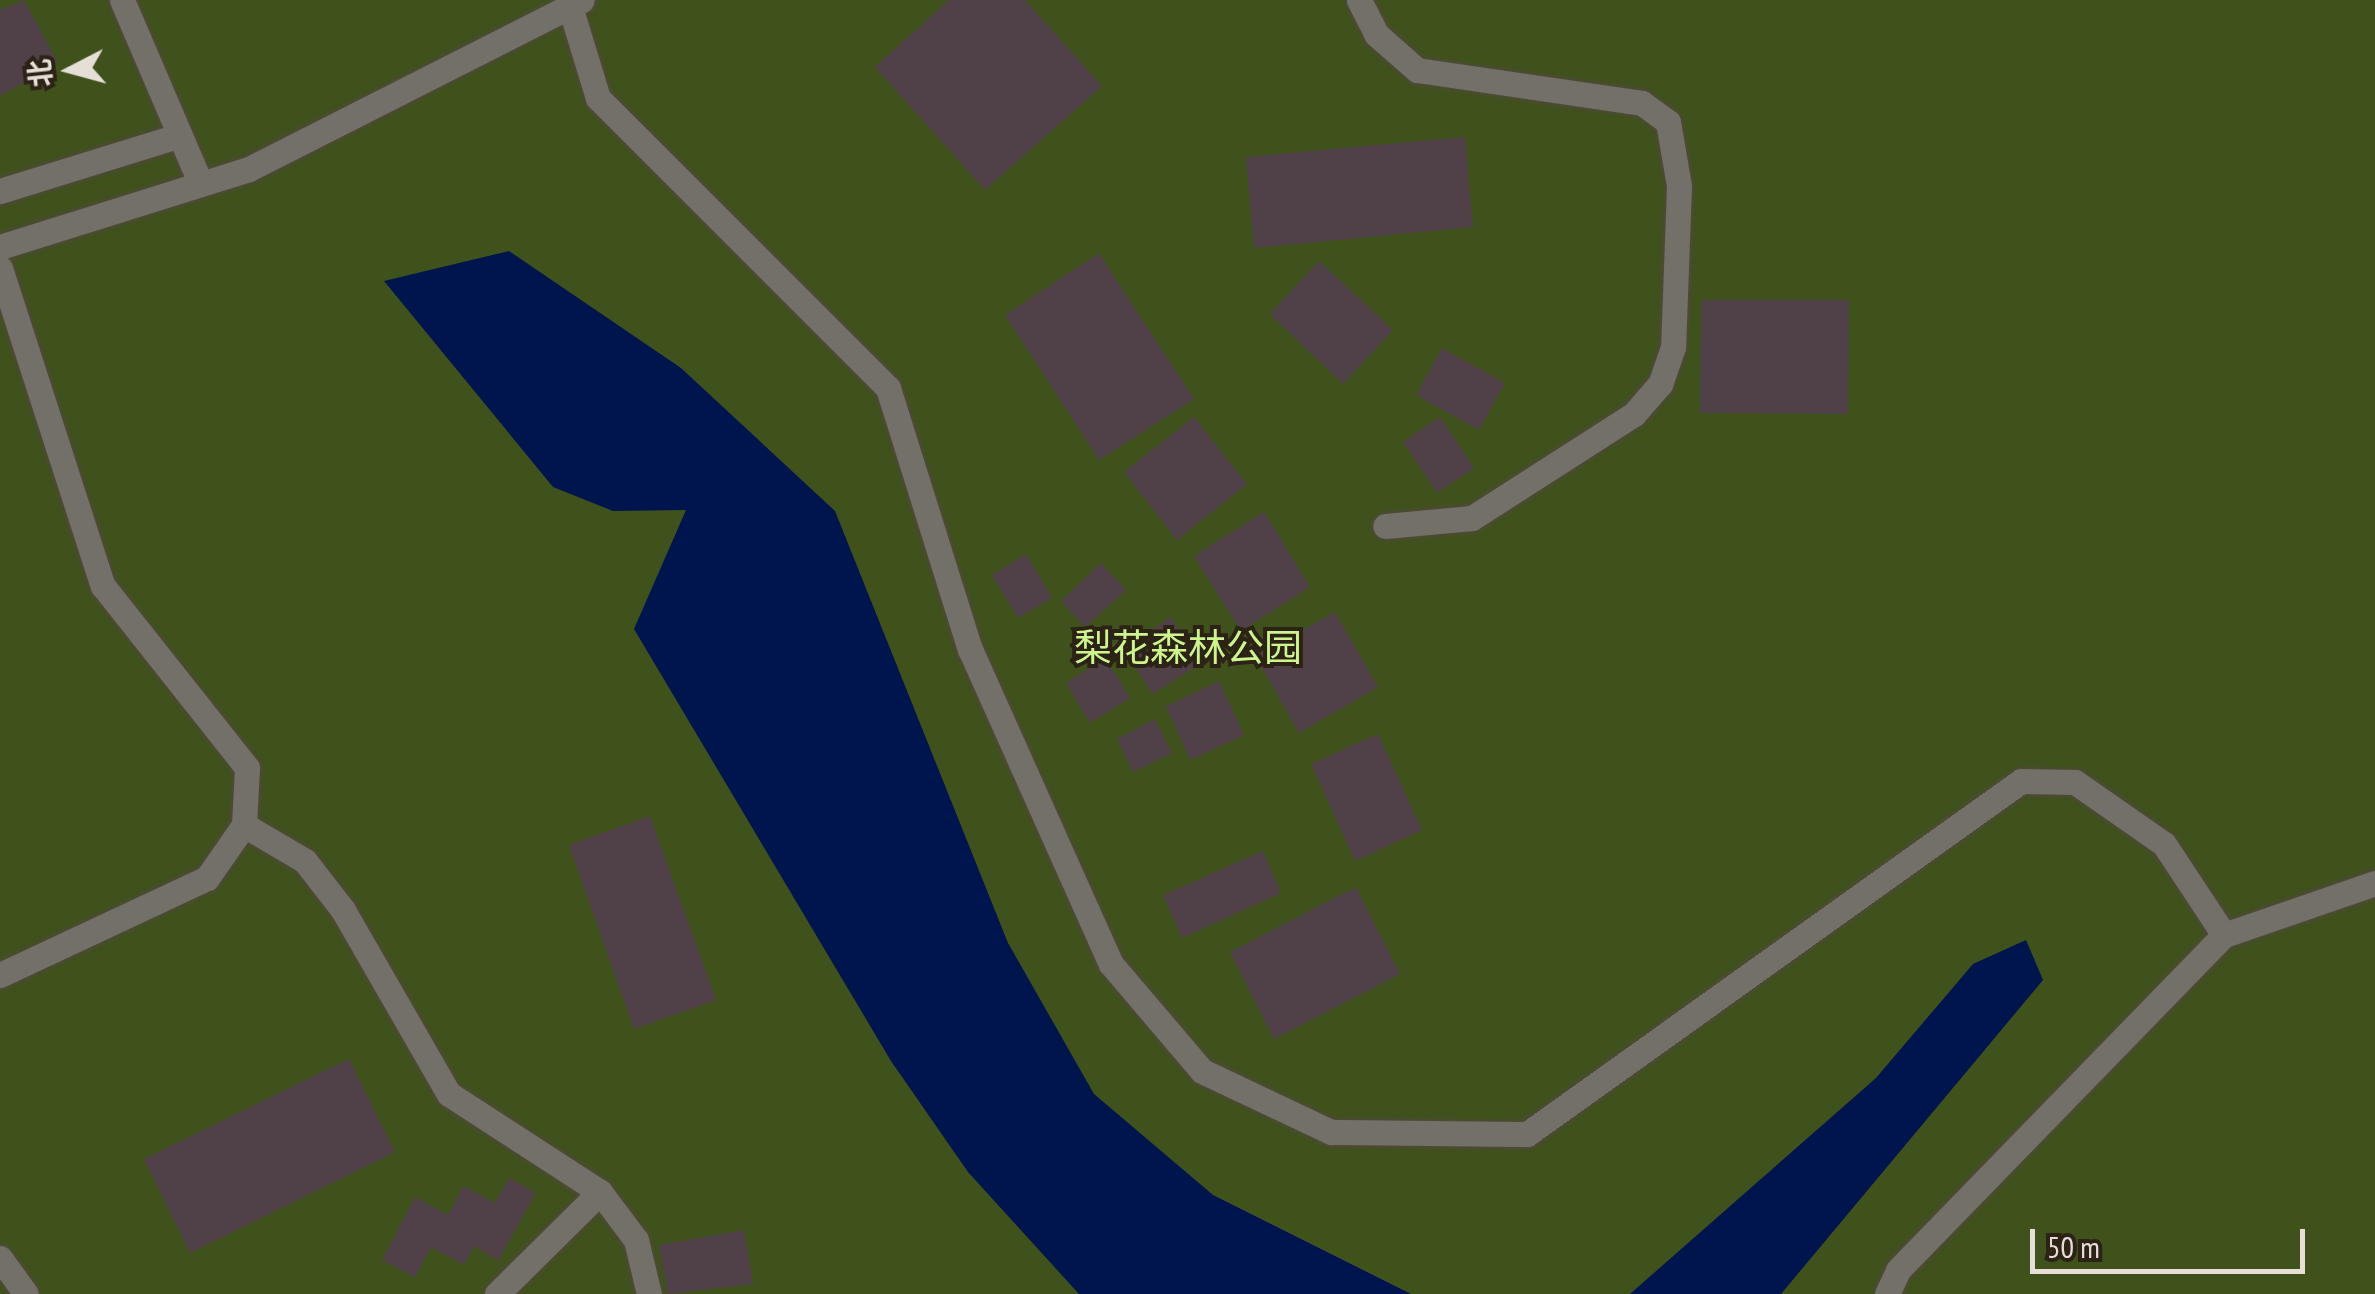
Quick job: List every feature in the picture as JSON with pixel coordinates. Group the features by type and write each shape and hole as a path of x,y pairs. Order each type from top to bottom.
{"street":[{"path":"122,0 174,137 201,184"},
{"path":"1358,0 1376,34 1417,70 1642,104 1668,122 1679,186 1673,347 1660,384 1634,414 1472,518 1385,526"},
{"path":"0,247 201,184 573,2 598,98 888,388 970,649 1111,964 1202,1071 1331,1132 1527,1134 2021,782 2075,782 2164,844 2224,935"},
{"path":"0,191 174,137"},
{"path":"0,268 102,586 247,768 244,825 207,878 0,975"},
{"path":"244,825 305,862 343,910 450,1094 600,1192 636,1240 649,1294"},
{"path":"1887,1294 1898,1270 2224,935 2375,883"},
{"path":"497,1294 600,1192"},
{"path":"0,1258 26,1294"}],"green space":[{"name":"梨花森林公园","path":"0,0 2375,0 2375,1294 0,1294"}],"shaded area":[{"path":"509,251 681,368 835,511 1008,943 1094,1094 1213,1195 1411,1294 1079,1294 968,1172 891,1061 634,629 686,510 613,511 553,487 384,281"},
{"path":"2026,940 2043,980 1781,1294 1630,1294 1876,1078 1973,964"}],"building":[{"path":"24,0 58,63 0,96 0,10"},
{"path":"949,0 1025,0 1102,86 985,190 875,67"},
{"path":"1465,137 1473,227 1254,248 1246,157"},
{"path":"1099,253 1194,399 1099,460 1005,315"},
{"path":"1319,261 1393,330 1343,384 1270,314"},
{"path":"1701,300 1849,300 1848,414 1700,413"},
{"path":"1442,348 1505,383 1479,430 1416,395"},
{"path":"1194,417 1247,484 1177,540 1124,472"},
{"path":"1440,417 1474,468 1437,493 1403,442"},
{"path":"1264,512 1310,587 1241,631 1194,556"},
{"path":"1026,554 1052,598 1018,618 992,575"},
{"path":"1101,563 1126,590 1085,627 1061,601"},
{"path":"1335,612 1378,687 1299,733 1256,657"},
{"path":"1171,617 1201,663 1153,694 1123,649"},
{"path":"1105,658 1130,698 1090,723 1066,683"},
{"path":"1219,681 1244,735 1190,760 1166,706"},
{"path":"1155,719 1172,753 1133,772 1117,739"},
{"path":"1378,734 1422,830 1355,861 1311,764"},
{"path":"650,816 716,1000 634,1029 569,845"},
{"path":"1263,851 1281,893 1182,938 1163,895"},
{"path":"1356,887 1400,974 1274,1039 1230,952"},
{"path":"349,1059 395,1152 190,1253 144,1159"},
{"path":"509,1178 536,1193 498,1261 474,1246 464,1265 431,1247 415,1277 382,1260 415,1197 448,1215 463,1186 495,1203"},
{"path":"744,1230 753,1284 668,1294 659,1245"}]}
